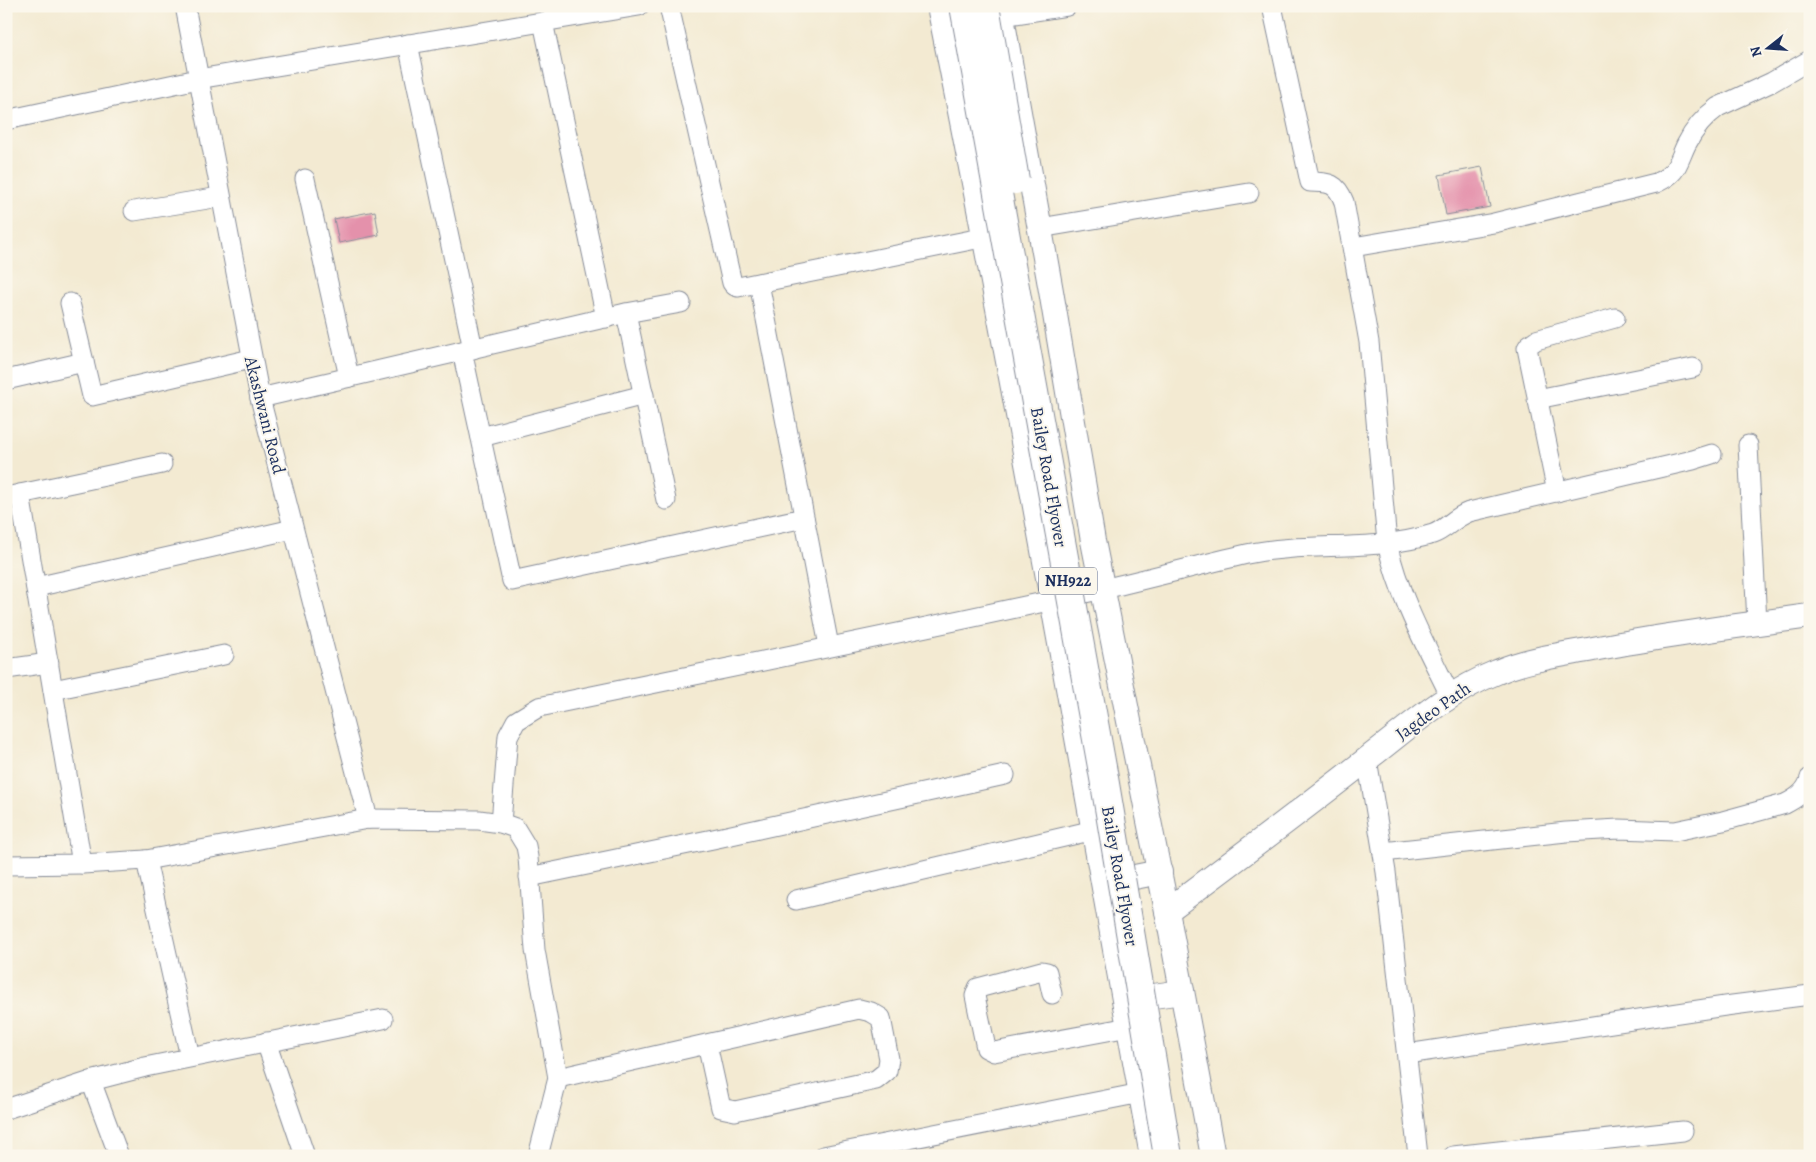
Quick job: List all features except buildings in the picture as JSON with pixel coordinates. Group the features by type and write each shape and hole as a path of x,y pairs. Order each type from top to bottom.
{"highway":[{"name":"Bailey Road Flyover","path":"964,6 1102,768 1168,1156"},
{"name":"Bailey Road Flyover","path":"996,10 1185,1156"}],"main road":[{"path":"939,6 986,237 1053,599 1152,1156"},
{"path":"996,10 1040,228 1103,589 1168,912 1213,1156"},
{"name":"Jagdeo Path","path":"1168,912 1421,716 1450,695 1499,671 1545,658 1619,644 1810,616"},
{"path":"1104,883 1160,872"},
{"path":"1124,1000 1182,992"}],"street":[{"name":"Akashwani Road","path":"185,6 251,359 368,819"},
{"path":"6,120 198,79 543,22 613,8 639,6"},
{"path":"670,6 732,282 735,286 759,283 986,237"},
{"path":"996,10 1067,6"},
{"path":"1272,6 1310,182 1323,182 1334,185 1341,193 1344,202 1369,342 1387,543 1392,564 1404,597 1450,695"},
{"path":"543,22 606,318"},
{"path":"408,44 467,350 481,437 512,581 804,518"},
{"path":"1353,247 1494,223 1662,180 1673,172 1680,163 1686,144 1698,125 1708,114 1718,107 1792,72 1810,60"},
{"path":"305,178 349,377"},
{"path":"1040,228 1249,193"},
{"path":"134,211 220,197"},
{"path":"759,283 829,646"},
{"path":"70,303 92,396 251,359"},
{"path":"260,398 626,313 680,303"},
{"path":"626,313 666,500"},
{"path":"1557,492 1528,352 1529,345 1536,340 1615,318"},
{"path":"6,380 84,362"},
{"path":"1537,399 1693,368"},
{"path":"481,437 644,395"},
{"path":"1748,445 1757,623"},
{"path":"501,823 508,736 516,721 539,707 1103,589 1250,553 1284,548 1387,543 1435,533 1458,517 1470,512 1712,454"},
{"path":"82,864 36,587 13,495 162,464"},
{"path":"36,587 293,529"},
{"path":"53,690 224,655"},
{"path":"6,669 49,663"},
{"path":"1367,759 1383,852 1418,1156"},
{"path":"530,877 1005,775"},
{"path":"1383,852 1566,832 1619,829 1675,831 1694,828 1785,804 1794,800 1804,790 1810,778"},
{"path":"6,865 82,864 146,860 368,819 479,820 501,823 515,828 526,846 528,857 534,950 558,1078 538,1156"},
{"path":"796,900 1094,830"},
{"path":"146,860 190,1057"},
{"path":"1052,994 1047,972 1042,971 978,988 975,996 986,1048 994,1052 1129,1027"},
{"path":"1407,1054 1810,995"},
{"path":"558,1078 859,1009 871,1012 881,1018 889,1059 887,1071 876,1080 735,1111 721,1108 707,1044"},
{"path":"6,1109 91,1081 190,1057 383,1019"},
{"path":"266,1042 304,1156"},
{"path":"91,1081 119,1156"},
{"path":"823,1156 1141,1093"},
{"path":"1453,1156 1683,1131"}]}
